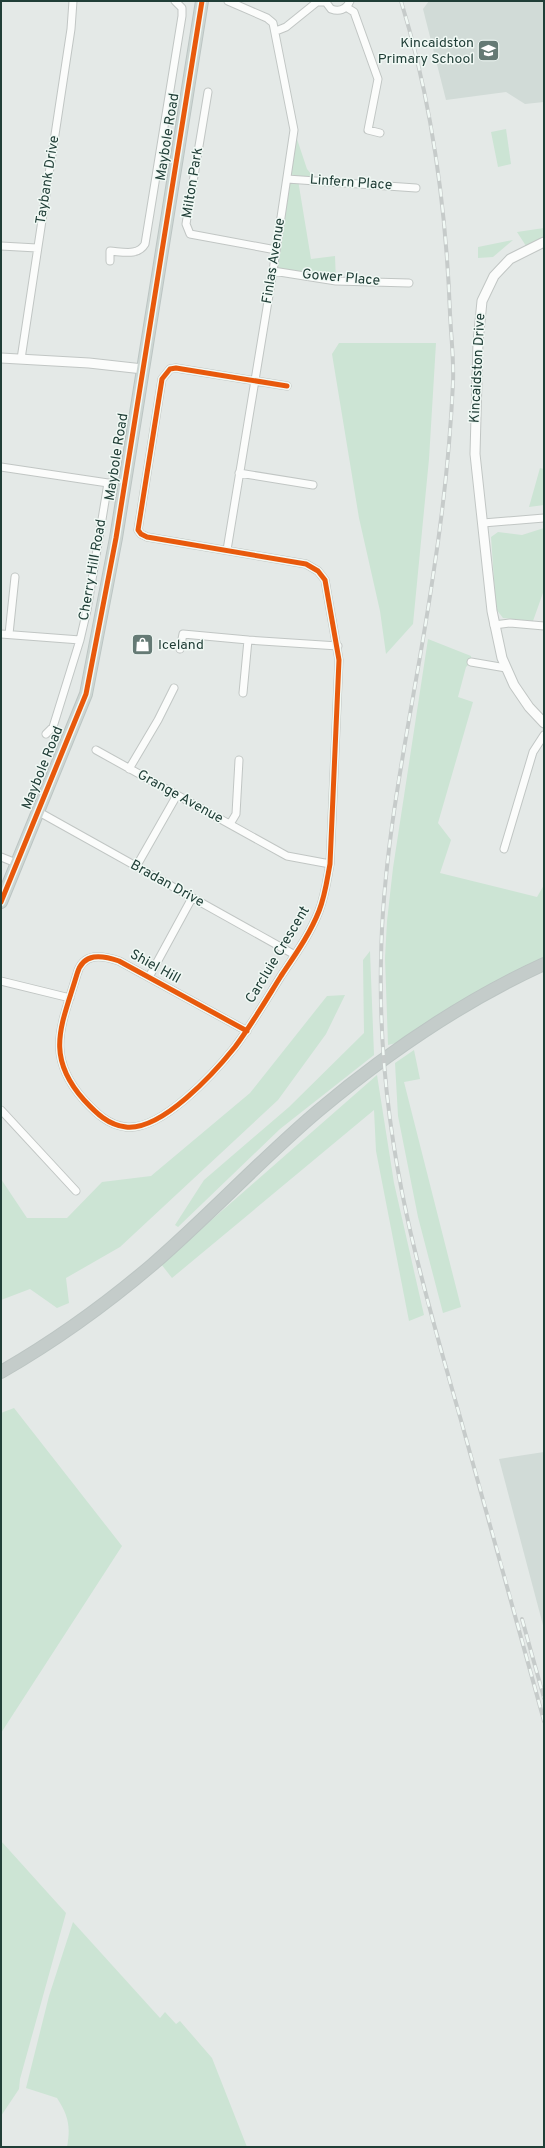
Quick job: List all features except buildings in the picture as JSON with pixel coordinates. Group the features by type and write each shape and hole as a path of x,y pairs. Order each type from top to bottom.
{"highway":[{"path":"1,1372 77,1324 152,1265 316,1112 353,1082 409,1040 455,1010 508,981 544,964"}],"main road":[{"name":"Maybole Road","path":"1,902 86,694 109,584 202,1"}],"street":[{"name":"Taybank Drive","path":"21,359 71,29 73,1"},
{"path":"110,261 110,251 136,252 142,250 145,244 182,16 182,8 175,1"},
{"path":"228,1 267,18 273,23 276,31 286,27 317,2 325,2 335,10 348,4 354,12 378,79 368,130 380,133"},
{"name":"Finlas Avenue","path":"227,550 273,271 294,130 276,31"},
{"name":"Milton Park","path":"208,92 186,224 190,234 276,250"},
{"name":"Linfern Place","path":"287,179 416,188"},
{"name":"Kincaidston Drive","path":"544,242 510,259 494,276 482,301 478,342 474,454 494,625 506,668 514,685 526,703 544,723"},
{"path":"1,246 37,248"},
{"name":"Gower Place","path":"273,271 336,281 409,283"},
{"path":"1,358 90,363 143,369"},
{"name":"Carcluie Crescent","path":"70,998 60,1031 58,1046 61,1062 68,1079 96,1113 109,1122 127,1127 144,1125 176,1105 202,1082 234,1048 247,1031 295,955 319,911 326,889 330,864 339,660 338,646 325,580 318,571 306,564 147,537 141,534 138,530 139,516 162,379 165,373 176,368 255,380"},
{"path":"255,380 288,386"},
{"name":"Cherry Hill Road","path":"1,466 108,484 80,640 55,723 53,728 46,734"},
{"path":"239,473 313,485"},
{"path":"483,523 544,518"},
{"path":"9,634 15,576"},
{"path":"494,625 510,623 544,626"},
{"path":"1,634 80,640"},
{"path":"180,649 183,634 338,646"},
{"path":"244,693 248,640"},
{"path":"471,662 506,668"},
{"name":"Grange Avenue","path":"129,769 158,720 174,688"},
{"path":"504,849 533,752 544,735"},
{"name":"Grange Avenue","path":"96,750 287,856 330,864"},
{"name":"Grange Avenue","path":"230,824 236,814 239,760"},
{"path":"136,867 177,795"},
{"name":"Bradan Drive","path":"39,812 295,955"},
{"path":"1,857 16,863"},
{"path":"149,977 192,898"},
{"name":"Shiel Hill","path":"70,998 78,970 91,957 102,955 119,961 247,1031"},
{"path":"1,981 70,998"},
{"path":"1,1110 76,1191"}],"shaded area":[{"name":"Kincaidston Primary School","path":"429,1 544,1 544,102 525,104 506,92 446,100 423,9"},
{"path":"544,1452 544,1629 499,1459"}],"green space":[{"path":"506,129 511,164 498,167 491,132"},
{"path":"294,130 307,169 317,181 298,180 311,259 335,256 336,281 273,271"},
{"path":"544,228 544,242 528,249 517,232"},
{"path":"513,240 493,257 478,258 478,247"},
{"path":"339,343 436,343 429,459 413,624 386,654 380,611 359,518 332,354"},
{"path":"540,468 544,469 544,505 529,507"},
{"path":"544,528 544,590 533,621 503,618 496,609 491,537 498,532 522,535"},
{"path":"428,639 471,656 471,662 466,667 458,697 473,702 438,823 451,840 440,873 537,897 544,885 544,964 409,1040 388,1045 385,958 387,921 393,868"},
{"path":"370,951 374,1055 280,1129 178,1227 175,1225 204,1180 289,1107 364,1033 363,960"},
{"path":"345,995 326,1034 278,1100 120,1247 66,1278 69,1303 57,1308 30,1289 1,1300 1,1179 27,1218 67,1218 102,1182 151,1176 250,1093 327,996"},
{"path":"414,1050 420,1079 404,1082 461,1307 443,1313 418,1217 398,1116 395,1063"},
{"path":"377,1075 394,1183 424,1315 409,1321 376,1151 374,1110 172,1278 161,1264"},
{"path":"14,1408 122,1546 1,1733 1,1413"},
{"path":"1,1841 66,1913 20,2079 19,2089 1,2116"},
{"path":"73,1922 160,2018 165,2012 176,2024 180,2021 212,2058 247,2147 67,2147 69,2133 68,2121 57,2098 26,2088 49,1996"}],"railway":[{"path":"401,1 421,77 436,155 445,234 453,374 446,480 440,528 426,623 401,766 387,862 381,959 384,1057 395,1156 420,1272 544,1721"},
{"path":"522,1619 544,1698"}],"cycle path":[{"path":"1,902 86,694 116,538 202,1"},
{"path":"247,1031 119,961 106,957 94,957 84,962 77,974 62,1024 60,1054 64,1068 72,1084 84,1100 103,1118 114,1124 126,1127 140,1126 155,1120 186,1098 215,1071 235,1047 241,1038 247,1030 253,1021 302,944 321,905 326,888 330,864 339,660 325,580 318,571 306,564 147,537 141,534 138,530 162,379 170,369 176,368 287,386"}],"place":[{"name":"Kincaidston Primary School","path":"489,51"},
{"name":"Iceland","path":"142,645"}]}
